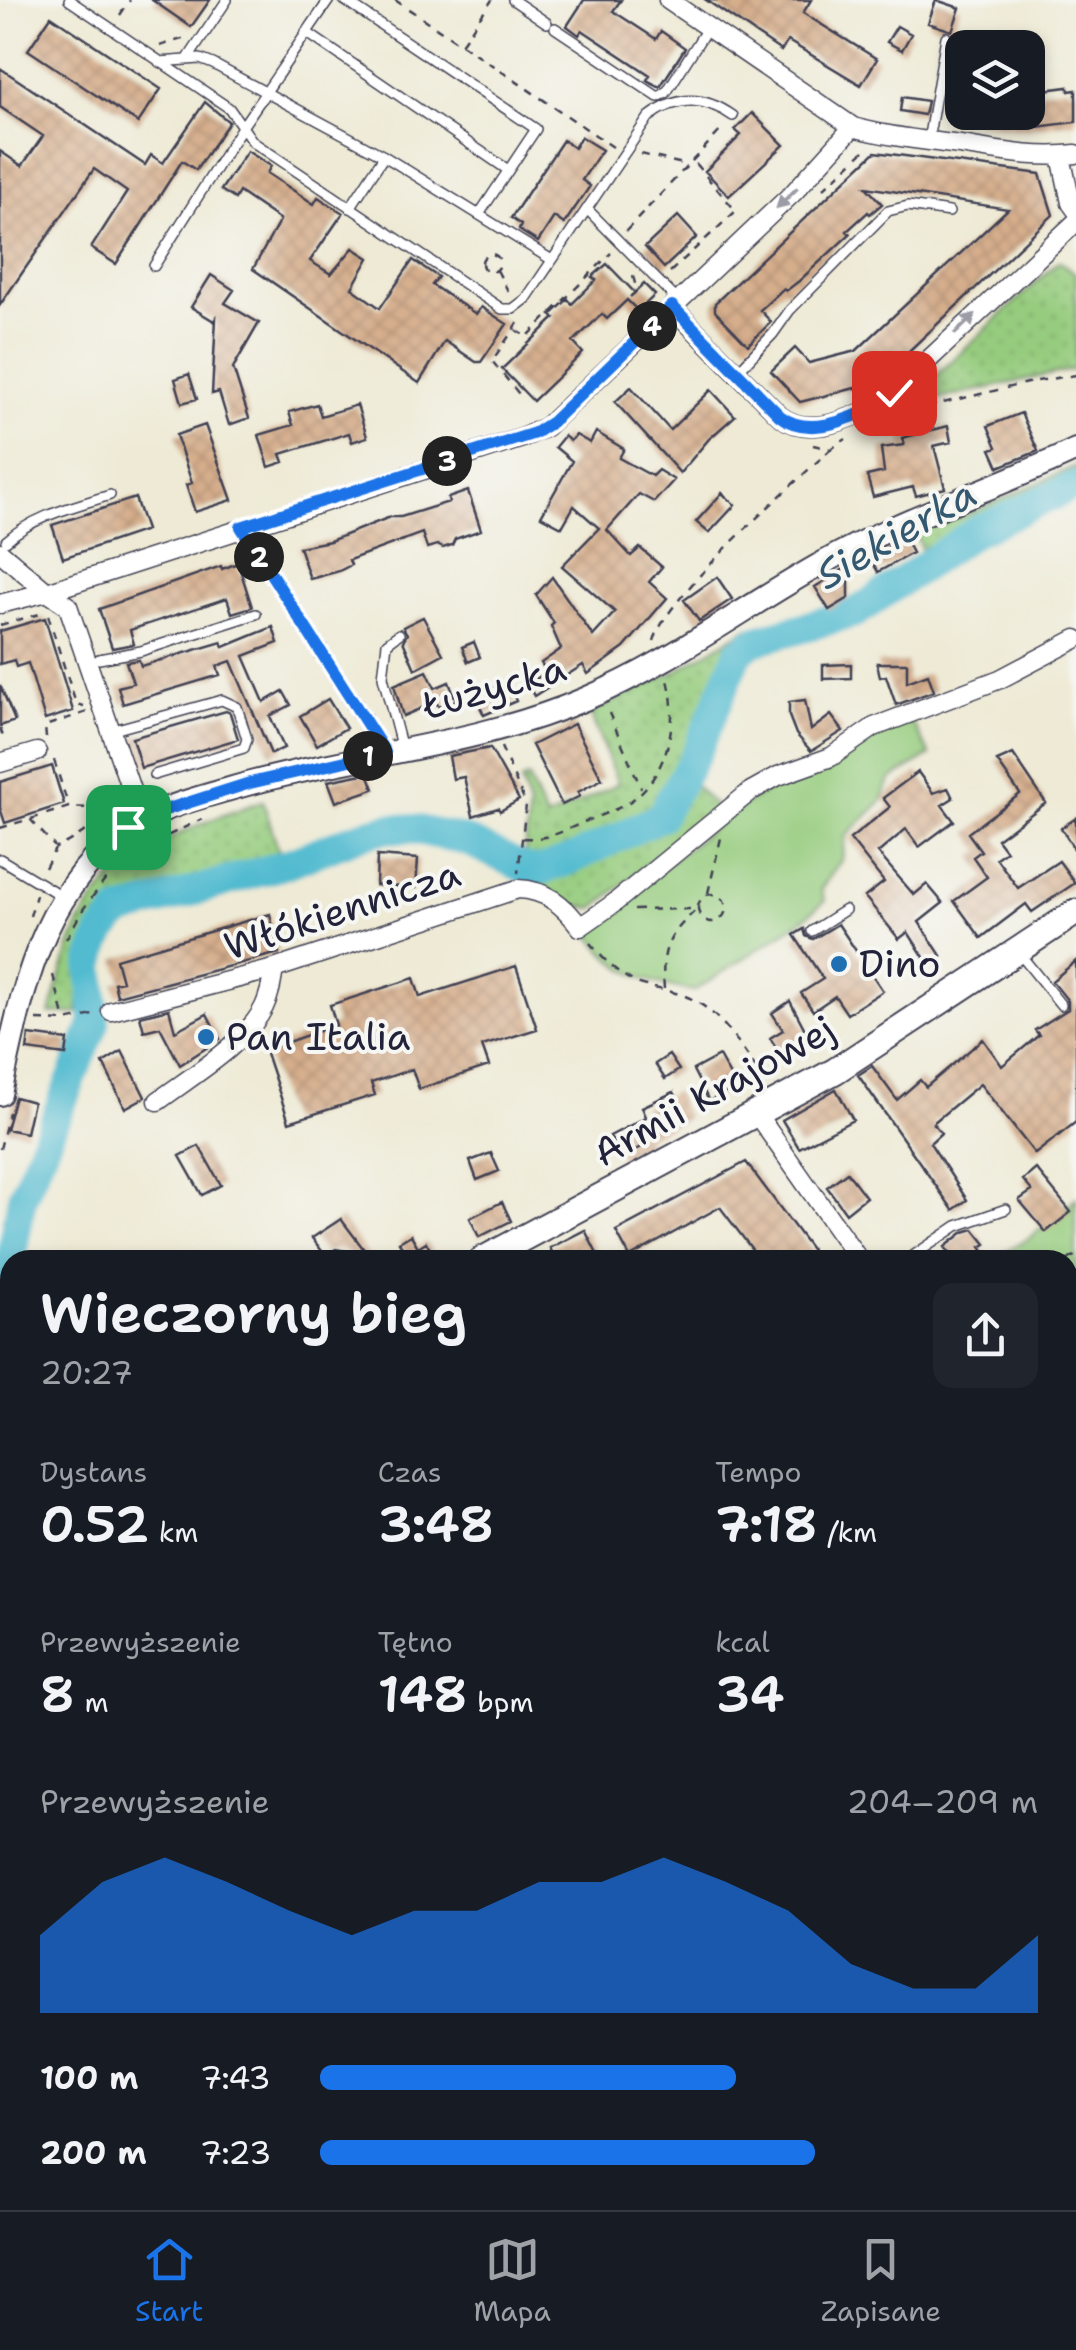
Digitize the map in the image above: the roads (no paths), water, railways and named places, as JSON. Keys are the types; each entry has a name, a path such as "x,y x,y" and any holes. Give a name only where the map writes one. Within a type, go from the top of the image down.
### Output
{"main road":[{"name":"Armii Krajowej","path":"500,1250 763,1103 834,1071 1076,912"}],"street":[{"path":"668,0 854,127 882,135 1018,154 1068,155 1071,203 1076,210"},
{"path":"0,604 535,433 552,422 814,172 854,127"},
{"path":"675,304 780,416 799,426 813,426 865,411 894,393 1076,222"},
{"name":"Łużycka","path":"0,1094 32,965 62,897 97,854 142,818 250,783 509,725 583,700 660,664 868,539 1076,450"},
{"path":"241,527 394,751"},
{"path":"3,546 47,592 68,606 102,728 142,818"},
{"name":"Włókiennicza","path":"111,1011 274,969 518,889 536,890 550,897 580,927 765,782 830,756 874,727 901,715 1000,679 1076,639"},
{"path":"0,762 44,753"},
{"path":"158,1101 254,1023 267,1001 274,969"},
{"path":"763,1103 853,1250"}],"lane":[{"path":"68,0 228,108 253,142 496,307 514,309 526,299 629,153 649,117 672,104 699,100 733,116"},
{"path":"187,60 227,0"},
{"path":"154,266 329,0"},
{"path":"344,0 536,129 480,213"},
{"path":"513,0 658,97 666,93 708,27"},
{"path":"306,32 508,170"},
{"path":"928,141 945,43"},
{"path":"159,62 200,59 213,64 384,156 552,260"},
{"path":"350,208 384,156"},
{"path":"737,372 796,304 888,211 908,206 949,212"},
{"path":"587,208 648,270 675,304"},
{"path":"3,546 23,526 110,495"},
{"path":"99,659 141,651 256,614"},
{"path":"394,751 383,677 387,643 400,634"},
{"path":"102,728 222,700 237,708 247,739 244,748 154,775"},
{"path":"0,860 62,897"},
{"path":"812,931 845,910"},
{"path":"1017,951 1061,1006"},
{"path":"922,1250 957,1226 1006,1209"}],"waterway":[{"name":"Siekierka","path":"13,1250 22,1198 95,1023 91,966 96,947 119,913 286,864 388,828 414,829 467,841 526,869 542,870 571,860 660,817 696,754 739,652 754,641 855,613 974,532 1076,485"}],"place":[{"name":"Dino","path":"839,964"},
{"name":"Pan Italia","path":"206,1037"}]}
